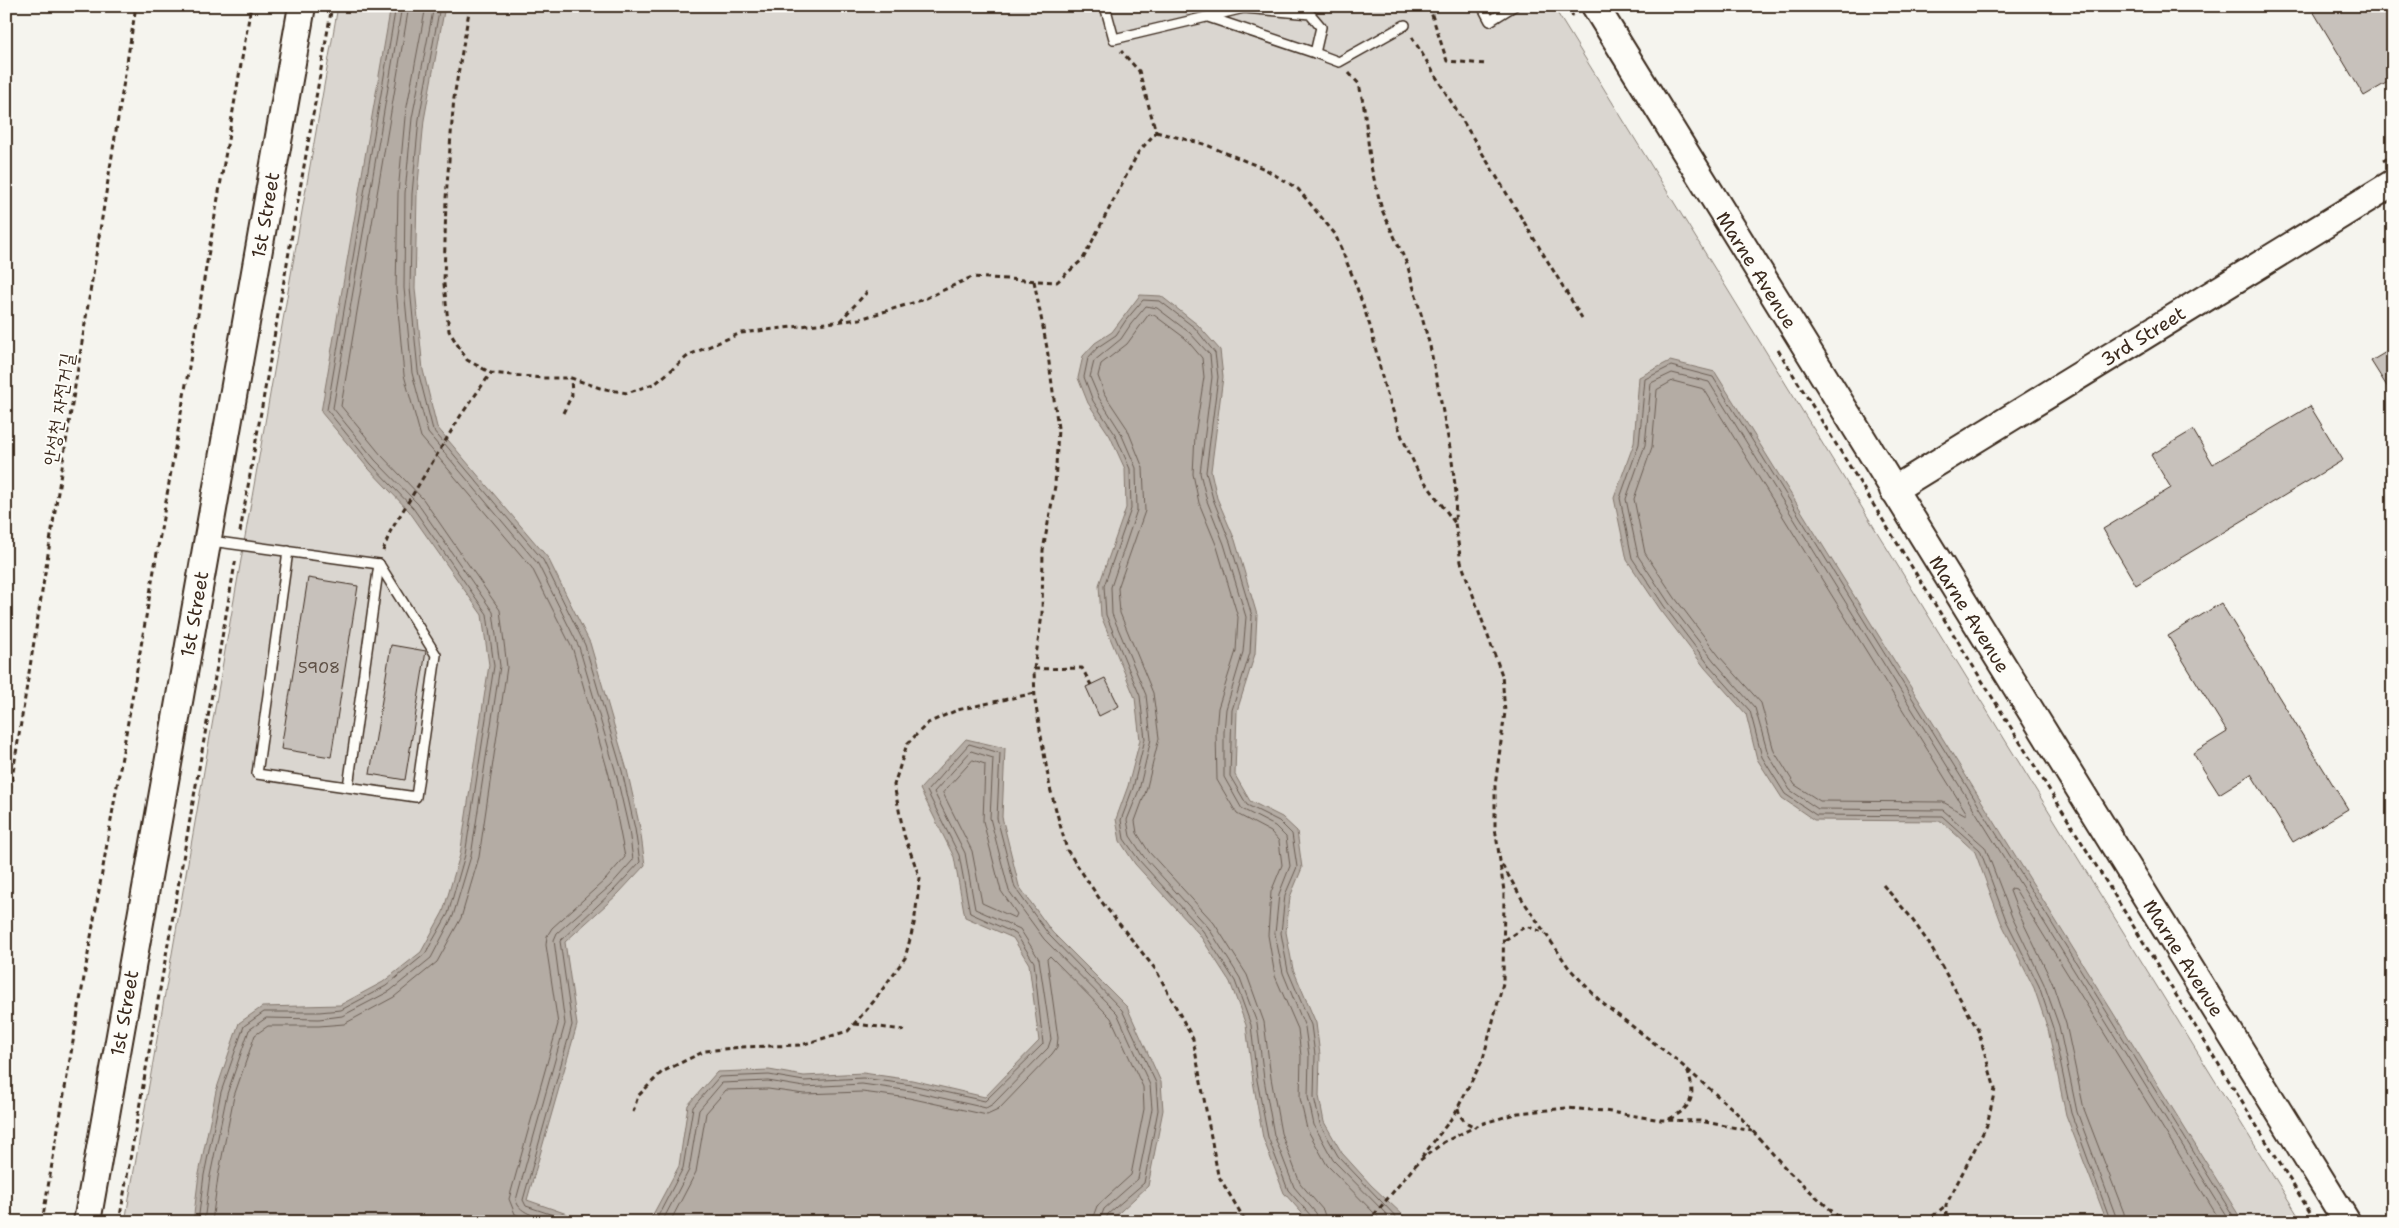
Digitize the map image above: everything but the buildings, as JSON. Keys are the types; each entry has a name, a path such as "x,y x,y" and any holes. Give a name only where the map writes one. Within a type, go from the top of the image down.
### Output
{"street":[{"name":"1st Street","path":"87,1222 302,6"},
{"name":"Marne Avenue","path":"1586,15 1893,490 2347,1222"},
{"name":"3rd Street","path":"1893,490 2393,183"}],"lane":[{"path":"1104,6 1114,39 1244,8 1310,14 1321,27 1315,53"},
{"path":"1482,6 1490,20 1514,6"},
{"path":"1208,17 1339,62 1404,25"},
{"path":"207,540 238,544 288,551 379,564 436,654 416,797 257,774 288,551"},
{"path":"348,787 379,564"}],"path":[{"name":"안성천 자전거길","path":"6,816 136,6"},
{"path":"42,1222 251,6"},
{"path":"119,1222 332,6"},
{"path":"470,6 454,97 446,198 444,284 449,331 467,360 491,373 542,378 571,378 600,388 627,393 656,383 689,355 741,333 860,319 922,300 972,277 1057,282 1084,259 1138,153 1156,132"},
{"path":"1429,6 1447,61 1486,64"},
{"path":"1567,6 1586,15"},
{"path":"1404,25 1582,318"},
{"path":"1114,39 1122,53 1139,71 1156,132"},
{"path":"1339,62 1359,84 1364,107 1370,167 1382,210 1407,264 1430,346 1451,452 1456,493 1455,523 1461,562 1502,675 1506,712 1495,786 1495,828 1504,891 1503,983 1483,1059 1458,1107 1419,1161 1391,1192 1368,1222"},
{"path":"1156,132 1204,144 1265,169 1298,189 1335,234 1355,282 1371,329 1384,385 1402,437 1419,474 1455,523"},
{"path":"1034,281 1047,348 1058,428 1055,486 1043,550 1042,615 1034,669 1035,693 1050,788 1067,850 1102,901 1156,970 1193,1039 1218,1175 1246,1222"},
{"path":"839,321 867,292"},
{"path":"1776,347 2316,1222"},
{"path":"379,564 390,532 461,415 491,373"},
{"path":"563,414 572,395 571,378"},
{"path":"1034,669 1082,668 1091,685"},
{"path":"633,1112 638,1096 662,1072 705,1051 742,1047 801,1045 848,1031 855,1024 905,958 914,924 920,878 904,835 894,785 907,744 928,723 956,710 1035,693"},
{"path":"1500,861 1522,899 1569,968 1602,1002 1687,1069 1734,1110 1788,1171 1844,1222"},
{"path":"1883,885 1909,915 1928,942 1978,1030 1995,1089 1987,1125 1946,1205 1926,1222"},
{"path":"1504,940 1526,926 1547,934"},
{"path":"855,1024 904,1030"},
{"path":"1668,1120 1681,1114 1690,1102 1693,1087 1687,1069"},
{"path":"1458,1107 1459,1116 1476,1127"},
{"path":"1419,1161 1444,1142 1476,1127 1518,1113 1567,1108 1668,1120 1700,1121 1753,1131"},
{"path":"1946,1205 1946,1222"}],"shaded area":[{"path":"338,6 1553,6 2302,1222 125,1222"}],"water":[{"path":"391,6 445,6 424,120 417,194 415,288 423,370 437,427 548,558 590,643 627,770 640,828 645,865 618,894 565,942 577,1025 527,1200 590,1222 193,1222 199,1174 216,1091 239,1023 262,1007 340,1005 383,982 421,952 443,912 460,855 489,665 482,615 409,511 367,467 321,412"},
{"path":"1140,295 1161,296 1198,325 1220,350 1223,377 1211,471 1217,498 1235,540 1257,615 1255,654 1237,711 1235,775 1250,801 1282,817 1297,831 1302,868 1290,897 1286,932 1293,969 1316,1023 1320,1055 1319,1096 1324,1122 1342,1153 1371,1185 1404,1216 1407,1222 1310,1222 1284,1193 1263,1138 1246,1025 1230,982 1199,934 1135,864 1120,841 1116,819 1128,786 1140,740 1135,698 1101,616 1099,585 1126,508 1125,469 1110,436 1088,403 1078,378 1083,356 1095,343 1112,332"},
{"path":"1670,361 1715,372 2243,1222 2108,1222 2066,1115 2048,1029 2034,988 2001,922 1975,852 1941,821 1814,820 1782,798 1757,759 1746,714 1705,668 1660,609 1627,560 1614,498 1634,443 1639,377"},
{"path":"966,739 1005,748 1002,817 1019,886 1052,932 1127,1007 1161,1082 1163,1110 1148,1186 1109,1222 649,1222 679,1166 688,1105 717,1072 769,1070 804,1076 863,1073 912,1080 985,1097 1039,1041 1029,964 1013,938 965,917 954,857 920,789"}]}
